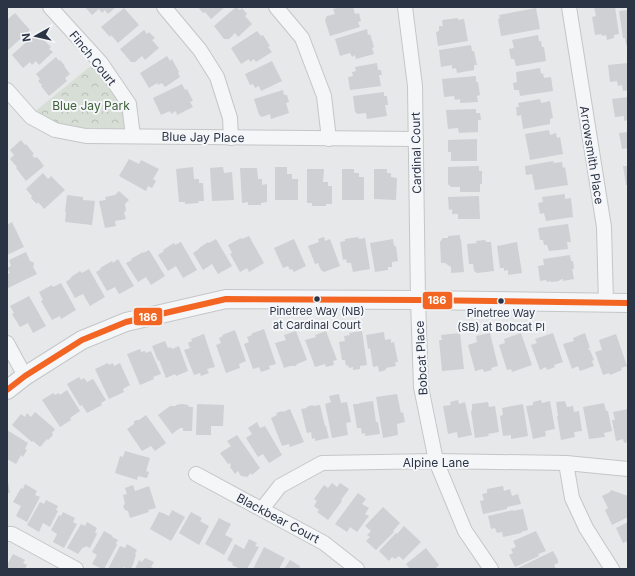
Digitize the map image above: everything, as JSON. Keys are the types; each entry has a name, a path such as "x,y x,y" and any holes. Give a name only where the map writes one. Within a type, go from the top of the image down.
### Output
{"street":[{"name":"Finch Court","path":"50,7 101,63 129,104 133,136"},
{"path":"164,7 200,50 217,77 230,118 231,138"},
{"path":"276,7 302,38 324,96 328,139"},
{"name":"Cardinal Court","path":"405,7 415,86 418,300"},
{"name":"Arrowsmith Place","path":"569,7 604,227 606,303"},
{"name":"Blue Jay Place","path":"7,90 31,117 55,130 86,136 416,139"},
{"path":"7,390 25,376 82,340 126,322 226,299 628,303"},
{"name":"Bobcat Place","path":"418,300 421,386 436,461 465,531 491,569"},
{"path":"7,343 25,376"},
{"name":"Alpine Lane","path":"262,509 280,486 322,463 436,461 566,463 628,469"},
{"path":"566,463 572,498 586,528 612,569"},
{"name":"Blackbear Court","path":"196,474 324,543 357,569"},
{"path":"7,534 12,534 76,569"}],"green space":[{"name":"Blue Jay Park","path":"98,60 129,104 133,136 86,136 31,117 38,109"}],"building":[{"path":"85,7 116,7 108,14 105,10 102,13 99,9 92,15"},
{"path":"198,7 225,7 211,19"},
{"path":"236,7 240,10 242,8 247,14 245,16 252,24 238,37 235,33 229,39 224,39 214,26"},
{"path":"353,7 355,14 359,13 361,21 358,22 360,27 330,36 325,20 327,16 335,14 333,9"},
{"path":"594,7 615,7 619,34 614,35 614,38 607,40 606,35 595,35 592,17 596,16"},
{"path":"124,8 139,25 118,43 101,27"},
{"path":"536,8 540,29 501,36 498,19 500,18 499,15"},
{"path":"628,10 628,44 626,45 625,38 623,38 619,11"},
{"path":"15,13 30,30 7,51 7,20"},
{"path":"458,18 458,20 464,19 468,41 438,46 436,32 439,31 439,26 443,26 442,20"},
{"path":"367,29 368,35 370,34 374,47 372,48 374,54 356,59 355,55 352,57 350,53 340,56 335,39"},
{"path":"144,30 147,34 149,32 155,38 152,40 159,48 145,60 142,56 135,62 131,62 120,49"},
{"path":"257,31 261,36 263,35 272,52 256,62 254,59 250,62 249,59 241,64 231,48"},
{"path":"35,34 39,39 41,37 51,47 49,49 53,52 39,65 36,61 32,65 30,62 23,68 12,55"},
{"path":"538,35 542,47 544,47 546,61 516,66 514,59 511,59 509,49 514,48 512,40"},
{"path":"471,45 477,65 474,65 474,70 457,73 456,68 452,69 452,65 441,67 439,50"},
{"path":"167,56 170,61 172,59 180,77 165,87 162,83 158,85 157,83 149,88 140,73"},
{"path":"56,57 65,66 70,74 65,78 67,81 49,96 38,81 40,79 36,74"},
{"path":"272,61 282,81 261,91 259,86 255,88 253,84 250,85 245,74"},
{"path":"377,63 378,70 381,70 382,75 379,75 381,86 350,90 348,77 353,76 352,72 356,71 355,67"},
{"path":"628,63 628,90 623,91 622,85 618,86 617,81 610,82 608,65"},
{"path":"540,68 541,74 543,73 544,78 551,77 553,91 520,96 519,90 514,90 513,83 517,82 516,72"},
{"path":"476,76 476,82 478,82 480,95 477,96 478,102 460,103 460,99 455,100 454,96 444,97 442,79"},
{"path":"182,84 185,90 187,89 193,101 190,102 193,107 177,115 176,111 171,114 170,111 161,115 153,98"},
{"path":"283,90 284,95 287,95 289,102 286,103 289,113 271,119 270,114 262,117 259,115 254,99"},
{"path":"384,92 384,96 387,96 388,105 385,105 387,116 367,119 366,113 358,114 355,112 353,96"},
{"path":"628,97 628,120 624,121 624,116 615,117 612,99"},
{"path":"540,99 541,103 550,101 553,118 550,119 550,124 523,129 521,115 517,116 516,107 519,107 518,103"},
{"path":"476,109 476,113 480,113 481,120 478,120 478,132 459,133 458,128 448,129 446,110"},
{"path":"549,130 550,135 556,133 557,138 560,137 563,154 530,160 525,134"},
{"path":"628,132 628,148 622,149 619,133"},
{"path":"477,139 477,161 451,161 451,152 448,152 448,140"},
{"path":"21,140 34,154 32,155 35,158 37,157 44,166 26,181 10,159 14,155 10,150"},
{"path":"129,159 139,164 141,160 159,169 153,179 156,181 152,188 148,186 146,191 119,176"},
{"path":"553,161 554,163 562,162 563,168 565,167 568,185 535,190 532,174 526,175 525,166"},
{"path":"479,166 479,171 482,171 482,184 480,184 480,192 460,192 460,187 451,187 448,184 448,167"},
{"path":"623,166 628,166 628,185 626,185"},
{"path":"193,167 194,179 199,179 199,183 203,183 204,201 185,204 185,202 179,202 176,169"},
{"path":"223,167 224,173 232,172 234,200 212,201 210,168"},
{"path":"275,167 287,167 287,174 292,174 292,179 298,179 298,200 275,200"},
{"path":"240,168 257,168 258,179 262,179 262,185 267,184 267,202 261,203 261,205 248,205 248,202 242,203"},
{"path":"307,169 324,169 323,182 328,182 328,186 332,186 332,204 326,204 326,206 312,206 312,203 307,203"},
{"path":"342,169 354,169 354,173 359,173 359,177 364,177 364,200 342,200"},
{"path":"374,169 387,169 387,173 391,173 391,177 397,178 396,200 374,199"},
{"path":"43,173 48,179 51,176 65,190 44,209 38,202 37,204 31,198 32,196 26,189"},
{"path":"119,191 129,200 125,204 126,211 124,212 126,219 115,221 116,226 105,228 99,201 106,200 105,197 115,195"},
{"path":"565,194 565,199 571,198 573,217 546,221 544,213 540,214 538,203 543,202 542,197"},
{"path":"67,195 83,197 83,200 95,201 92,225 65,222"},
{"path":"479,196 480,219 458,219 458,214 452,214 452,209 449,210 448,197"},
{"path":"12,222 24,247 7,255 7,225"},
{"path":"568,224 571,242 567,242 568,249 549,251 547,245 544,245 543,240 540,240 538,228"},
{"path":"460,235 464,272 451,273 451,267 445,263 441,263 440,242 443,238 448,238 448,236"},
{"path":"249,236 264,263 249,272 247,268 240,272 230,254 232,253 228,245 241,238 242,239"},
{"path":"324,237 325,241 330,239 340,266 324,272 321,270 318,263 315,264 308,246 319,242 318,239"},
{"path":"358,237 359,239 365,238 370,269 353,272 351,263 347,263 346,259 343,260 340,242 345,241 345,239"},
{"path":"216,239 232,266 218,274 212,264 203,270 193,253 208,242 209,243"},
{"path":"294,239 306,266 294,272 292,269 290,270 288,266 283,268 274,248"},
{"path":"393,239 394,246 396,246 398,261 392,262 392,267 388,267 388,270 375,272 370,243"},
{"path":"485,240 486,242 491,242 494,271 477,273 474,271 473,264 469,264 467,244"},
{"path":"181,242 197,270 183,278 176,266 168,271 158,255 174,243 175,245"},
{"path":"517,242 522,273 508,275 508,270 504,271 504,268 500,268 497,246"},
{"path":"149,250 165,276 151,285 146,277 138,282 126,263 143,252"},
{"path":"26,252 30,261 34,264 33,267 37,274 8,288 7,274 10,273 7,268 11,266 9,260"},
{"path":"570,255 571,261 573,261 574,269 572,269 574,279 563,281 563,279 559,280 560,281 551,282 547,282 546,280 540,281 538,266 544,265 543,259"},
{"path":"118,259 134,286 119,294 115,287 107,291 96,272 101,269 100,268 112,261 113,263"},
{"path":"89,269 105,297 90,306 83,294 75,298 66,282 80,271 82,273"},
{"path":"61,283 76,310 61,319 60,316 52,320 41,301 43,300 39,292 52,285 53,287"},
{"path":"29,296 46,326 33,333 28,323 20,327 12,314 14,313 10,306"},
{"path":"264,329 276,364 269,366 270,369 261,372 259,367 253,369 244,344 249,342 247,337 252,335 251,334"},
{"path":"235,330 246,361 239,364 240,368 226,373 216,345 221,343 219,338 223,336 222,335"},
{"path":"296,331 307,360 297,364 296,366 284,368 275,343 286,340 284,335"},
{"path":"326,331 337,360 333,361 334,365 326,367 325,364 315,367 305,340 316,337 315,335"},
{"path":"362,331 367,365 360,366 360,369 353,370 353,367 349,368 348,365 346,366 345,360 342,360 339,342 345,341 344,336 350,335 349,333"},
{"path":"384,332 385,340 391,339 391,343 394,342 398,362 395,362 396,366 386,368 386,370 379,372 378,366 373,367 366,335"},
{"path":"460,333 464,369 442,371 439,340 442,340 441,335"},
{"path":"490,333 498,366 491,368 492,370 484,372 483,369 475,371 468,345 477,342 476,336"},
{"path":"521,333 532,365 512,372 511,369 507,370 499,345 505,343 504,339"},
{"path":"553,333 563,362 554,365 555,367 547,370 546,367 540,370 531,345 537,343 535,339"},
{"path":"585,333 590,348 588,348 594,360 592,361 594,366 580,371 578,366 572,369 563,344 574,341 573,338"},
{"path":"204,334 215,367 207,369 209,373 201,376 200,373 194,375 184,350 190,348 188,343 192,341 191,339"},
{"path":"616,334 627,366 610,375 609,373 603,375 595,352 602,350 599,340"},
{"path":"165,341 168,348 171,347 172,349 179,346 188,371 166,378 152,346"},
{"path":"140,349 141,352 145,351 146,353 151,351 161,374 140,385 127,354"},
{"path":"108,363 109,365 113,363 114,366 120,363 130,385 123,389 124,392 109,399 95,369"},
{"path":"79,377 81,380 84,378 87,382 93,379 106,400 101,403 102,405 87,413 82,405 80,406 67,384"},
{"path":"67,390 80,411 70,418 71,420 60,427 42,400 53,393 55,395 59,393 60,395"},
{"path":"339,394 341,403 347,402 351,422 346,423 348,435 332,438 325,404 331,402 329,396"},
{"path":"397,394 401,413 403,412 405,422 397,424 398,435 383,438 376,397"},
{"path":"458,400 459,404 465,402 472,435 458,438 457,432 448,434 443,406 451,405 450,402"},
{"path":"541,400 542,403 550,401 555,429 545,431 546,436 533,439 526,406 533,405 533,402"},
{"path":"373,401 376,422 378,422 380,434 365,436 365,433 362,434 361,428 357,428 353,404"},
{"path":"565,401 567,407 573,406 574,412 579,411 582,431 574,432 575,437 561,440 556,402"},
{"path":"488,402 489,407 495,406 499,432 488,434 489,436 475,438 471,411 472,404"},
{"path":"604,403 606,411 608,411 612,431 604,433 605,437 589,439 583,407"},
{"path":"182,404 193,407 192,431 183,431 183,428 180,428 172,434 158,415 170,406"},
{"path":"197,404 224,405 223,426 211,426 211,435 196,435"},
{"path":"523,404 528,436 511,439 511,435 503,436 500,416 503,415 502,408"},
{"path":"313,405 320,405 329,438 315,441 315,438 312,439 311,432 307,433 301,409"},
{"path":"290,409 304,442 290,447 289,444 282,446 271,418 277,415 276,413"},
{"path":"628,409 628,442 624,443 623,439 616,441 612,420 615,420 613,412"},
{"path":"35,412 55,429 52,433 53,435 40,447 12,425 21,414 25,417 27,413 31,417"},
{"path":"146,415 166,443 155,451 151,446 142,451 127,429 134,424 134,421 139,420"},
{"path":"257,422 260,428 265,426 282,455 269,463 263,454 258,457 246,438 252,434 248,428"},
{"path":"7,430 28,443 25,449 27,450 23,457 21,455 16,464 7,459"},
{"path":"237,435 260,468 252,475 251,473 248,477 241,476 238,471 235,474 230,467 230,463 228,464 220,453 231,446 227,441"},
{"path":"125,451 150,458 146,471 149,472 147,478 138,476 137,480 115,473 120,456 123,457"},
{"path":"8,482 10,493 7,493"},
{"path":"332,483 337,487 340,483 349,489 328,520 317,512 319,510 314,506 317,501 314,499 324,485 328,488"},
{"path":"25,484 37,491 35,495 40,497 27,522 16,516 21,506 13,502"},
{"path":"133,485 135,491 149,486 156,508 148,510 149,512 130,518 128,511 125,510 123,506 125,504 123,495 127,494 125,488"},
{"path":"503,486 504,491 510,489 512,496 518,494 521,504 507,507 507,509 483,514 480,501 484,500 482,494 487,493 487,489"},
{"path":"611,490 628,496 628,517 612,525 605,510 608,508 602,496"},
{"path":"358,493 366,499 362,504 369,508 365,514 369,516 357,532 350,527 347,532 335,524"},
{"path":"46,500 58,506 56,510 58,511 50,527 43,523 39,532 27,525 40,502 44,504"},
{"path":"383,507 400,523 393,531 394,532 376,550 366,541 370,537 367,535 371,531 365,526"},
{"path":"523,509 528,530 503,537 502,532 497,533 495,528 491,529 488,516"},
{"path":"172,510 185,517 171,541 150,529 159,512 169,516"},
{"path":"63,512 75,518 73,522 77,524 64,548 53,542 57,534 51,530 59,515 61,516"},
{"path":"191,512 202,518 200,521 209,526 199,545 179,533"},
{"path":"219,518 231,524 225,535 233,539 224,555 205,544"},
{"path":"87,522 97,528 95,532 97,534 90,548 86,546 84,548 83,547 78,554 67,548 81,524 85,526"},
{"path":"628,522 628,541 623,543 616,528"},
{"path":"404,526 421,542 403,560 399,556 395,559 392,557 389,561 379,551"},
{"path":"104,531 118,540 116,543 117,545 104,569 102,569 92,564 97,555 92,552"},
{"path":"536,531 546,551 538,554 539,556 515,567 509,555 513,553 511,549 516,547 513,541"},
{"path":"249,539 257,543 255,546 259,547 247,569 240,569 232,565 233,563 227,560 235,544 244,549"},
{"path":"127,544 137,550 131,569 124,567 122,569 108,569 120,546 125,548"},
{"path":"264,547 285,558 279,569 253,569"},
{"path":"426,548 439,565 435,569 410,569 406,564"},
{"path":"553,551 558,560 558,563 554,565 556,569 518,568"},
{"path":"13,554 25,560 23,563 27,565 25,569 7,569 7,565"},
{"path":"145,558 154,562 151,567 156,569 135,569 139,560 142,562"},
{"path":"290,560 300,566 299,569 284,569"}],"transit line":[{"name":"186","path":"7,390 25,376 82,340 126,322 226,299 628,303"}],"place":[{"name":"Pinetree Way (NB) at Cardinal Court","path":"317,299"},
{"name":"Pinetree Way (SB) at Bobcat Pl","path":"501,301"}]}
